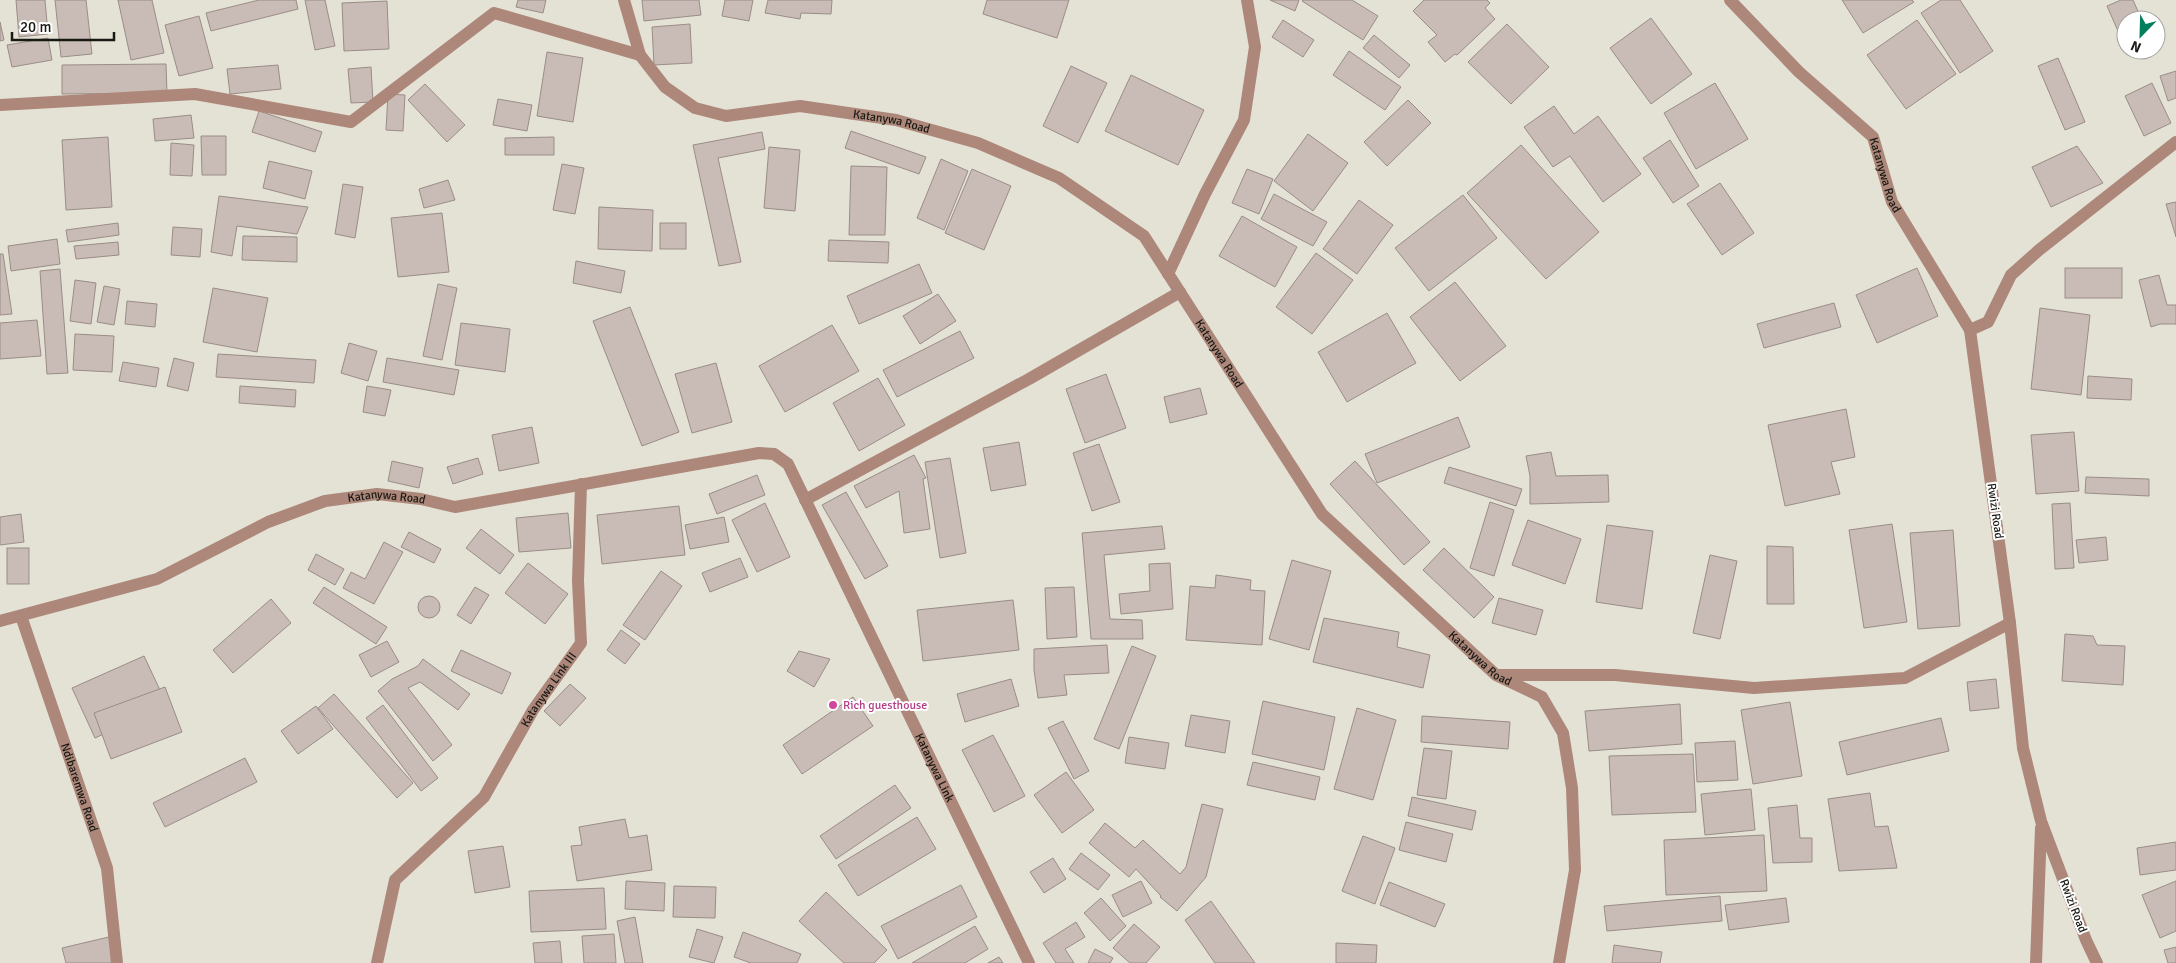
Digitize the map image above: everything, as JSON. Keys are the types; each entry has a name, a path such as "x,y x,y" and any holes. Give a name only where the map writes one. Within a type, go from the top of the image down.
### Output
{"street":[{"name":"Katanywa Road","path":"624,0 640,55 665,87 695,108 726,116 800,106 896,120 978,143 1059,178 1144,236 1322,514 1496,675 1542,697 1563,733 1572,788 1576,870 1559,963"},
{"path":"1168,274 1205,194 1244,120 1255,47 1247,0"},
{"name":"Katanywa Road","path":"1730,0 1799,72 1873,137 1892,202 1970,330"},
{"path":"0,105 195,94 351,122 494,13 640,55"},
{"path":"1970,330 1988,322 2011,275 2039,250 2176,142"},
{"path":"805,500 1029,379 1180,292"},
{"name":"Rwizi Road","path":"1970,330 2010,622 2022,748 2041,821 2086,940 2097,963"},
{"name":"Katanywa Road","path":"0,621 157,579 268,522 325,501 377,494 421,499 455,508 759,453 774,454 788,464"},
{"name":"Katanywa Link","path":"788,464 1029,963"},
{"name":"Katanywa Link III","path":"377,963 394,880 484,796 533,710 581,643 578,581 581,484"},
{"name":"Ndibaremwa Road","path":"20,616 106,868 116,963"},
{"path":"1496,675 1615,675 1754,688 1905,678 2010,622"},
{"path":"2036,963 2041,821"}],"building":[{"path":"16,0 45,0 48,34 19,37"},
{"path":"55,0 86,0 92,54 61,57"},
{"path":"118,0 152,0 164,53 131,60"},
{"path":"259,0 296,0 298,9 211,31 206,13"},
{"path":"305,0 325,0 335,46 315,50"},
{"path":"518,0 546,0 543,13 516,7"},
{"path":"642,0 699,0 701,15 644,21"},
{"path":"725,0 753,0 749,21 722,16"},
{"path":"768,0 832,0 831,14 801,13 800,19 765,13"},
{"path":"987,0 1069,0 1057,38 983,14"},
{"path":"1270,0 1299,0 1295,11"},
{"path":"1303,0 1352,0 1378,16 1363,40"},
{"path":"1424,0 1487,0 1490,3 1485,8 1495,19 1457,55 1455,54 1445,62 1428,42 1437,35 1413,11"},
{"path":"1842,0 1912,0 1914,2 1863,33"},
{"path":"1941,0 1960,0 1993,51 1960,73 1921,13"},
{"path":"2121,0 2133,0 2138,10 2116,10 2116,27 2107,6"},
{"path":"387,1 389,49 344,51 342,3"},
{"path":"199,16 213,68 179,76 165,25"},
{"path":"1651,18 1692,74 1651,104 1610,48"},
{"path":"1283,20 1314,40 1303,57 1272,37"},
{"path":"1917,20 1956,74 1906,109 1867,55"},
{"path":"0,22 4,40 0,41"},
{"path":"690,24 692,63 654,65 652,27"},
{"path":"1507,24 1549,67 1511,104 1468,62"},
{"path":"1374,35 1410,65 1399,78 1363,48"},
{"path":"48,38 52,60 12,67 7,45"},
{"path":"1349,51 1401,87 1385,110 1333,75"},
{"path":"547,52 583,58 573,122 537,116"},
{"path":"2058,58 2085,122 2065,130 2038,66"},
{"path":"166,64 167,93 62,94 62,65"},
{"path":"278,65 281,89 230,94 227,69"},
{"path":"1071,66 1107,83 1078,143 1043,126"},
{"path":"371,67 373,102 351,103 348,69"},
{"path":"2176,71 2176,98 2168,101 2160,76"},
{"path":"1131,75 1204,110 1178,165 1105,131"},
{"path":"1715,83 1748,139 1696,169 1664,113"},
{"path":"2152,83 2171,123 2144,136 2125,96"},
{"path":"425,84 465,125 447,142 408,100"},
{"path":"388,94 405,95 403,131 386,130"},
{"path":"498,99 532,105 527,131 493,125"},
{"path":"1408,100 1431,123 1387,166 1364,142"},
{"path":"1554,106 1574,134 1598,116 1641,174 1603,202 1570,156 1553,167 1524,127"},
{"path":"259,111 322,132 315,152 252,132"},
{"path":"191,115 194,138 155,141 153,119"},
{"path":"851,131 926,157 919,174 845,148"},
{"path":"762,132 765,149 718,158 741,262 719,266 693,145"},
{"path":"1308,134 1348,163 1313,211 1274,181"},
{"path":"201,136 226,136 226,175 202,175"},
{"path":"108,137 112,207 66,210 62,140"},
{"path":"554,137 554,155 505,155 505,138"},
{"path":"1670,140 1699,186 1673,203 1643,158"},
{"path":"171,143 194,145 192,176 170,175"},
{"path":"1521,145 1599,232 1546,279 1467,193"},
{"path":"2077,146 2103,183 2051,207 2032,167"},
{"path":"769,147 800,150 795,211 764,208"},
{"path":"941,159 968,171 944,230 917,218"},
{"path":"269,161 312,171 305,199 263,188"},
{"path":"562,164 584,168 575,214 553,210"},
{"path":"851,166 887,167 885,235 849,235"},
{"path":"972,169 1011,186 984,250 945,233"},
{"path":"1247,169 1273,179 1259,214 1232,203"},
{"path":"448,180 455,200 424,208 419,189"},
{"path":"1720,183 1754,233 1722,255 1687,204"},
{"path":"343,184 363,187 355,238 335,234"},
{"path":"1274,194 1327,222 1313,246 1261,219"},
{"path":"1463,195 1497,238 1429,291 1395,248"},
{"path":"219,196 308,207 297,234 237,226 232,256 211,252"},
{"path":"1359,200 1393,225 1357,274 1323,249"},
{"path":"2176,202 2176,237 2166,204"},
{"path":"599,207 653,210 652,251 598,249"},
{"path":"442,213 449,272 398,277 391,218"},
{"path":"1242,216 1297,247 1275,287 1219,256"},
{"path":"118,223 119,235 68,242 66,230"},
{"path":"660,223 686,223 686,249 660,249"},
{"path":"173,227 202,229 200,257 171,255"},
{"path":"243,236 297,237 297,262 242,260"},
{"path":"57,239 60,264 11,271 8,246"},
{"path":"829,240 889,242 888,263 828,261"},
{"path":"118,242 119,255 76,259 74,246"},
{"path":"1316,253 1353,280 1312,334 1276,307"},
{"path":"0,254 3,254 12,314 0,315"},
{"path":"576,261 625,271 621,293 573,283"},
{"path":"919,264 932,293 859,324 847,296"},
{"path":"1917,268 1938,316 1877,343 1856,295"},
{"path":"2065,268 2122,268 2122,298 2065,298"},
{"path":"60,269 68,373 47,374 40,271"},
{"path":"2159,275 2167,305 2176,305 2176,324 2160,324 2151,327 2139,280"},
{"path":"75,280 96,283 91,324 70,321"},
{"path":"1455,282 1506,346 1460,381 1410,317"},
{"path":"438,284 457,288 442,360 423,356"},
{"path":"104,286 120,289 114,325 97,322"},
{"path":"213,288 268,298 257,352 203,342"},
{"path":"938,294 956,321 920,344 903,316"},
{"path":"127,301 157,304 155,327 125,324"},
{"path":"1834,303 1841,327 1764,348 1757,324"},
{"path":"630,307 679,432 642,446 593,321"},
{"path":"2040,308 2090,315 2081,395 2031,389"},
{"path":"1387,313 1416,363 1347,402 1318,352"},
{"path":"37,320 41,356 0,359 0,323"},
{"path":"461,323 510,329 505,372 455,365"},
{"path":"832,325 859,371 785,412 759,366"},
{"path":"960,331 974,358 897,397 883,370"},
{"path":"75,334 114,336 112,372 73,370"},
{"path":"349,343 377,351 368,381 341,373"},
{"path":"218,354 316,360 314,383 216,377"},
{"path":"174,358 194,363 188,391 167,386"},
{"path":"387,358 459,370 454,395 383,382"},
{"path":"123,362 159,368 156,387 119,381"},
{"path":"716,363 732,422 692,433 675,374"},
{"path":"1106,374 1126,428 1085,443 1066,389"},
{"path":"2088,376 2132,379 2131,400 2087,398"},
{"path":"878,378 905,425 859,451 833,403"},
{"path":"240,386 296,390 295,407 239,403"},
{"path":"367,386 391,390 385,416 363,412"},
{"path":"1200,388 1207,414 1170,423 1164,397"},
{"path":"1846,409 1855,457 1831,462 1840,494 1785,506 1768,425"},
{"path":"1458,417 1470,447 1377,483 1365,454"},
{"path":"532,427 539,463 499,471 492,435"},
{"path":"2074,432 2079,491 2036,494 2031,435"},
{"path":"1019,442 1026,485 991,491 983,448"},
{"path":"1099,444 1120,502 1092,511 1073,453"},
{"path":"1551,452 1556,476 1608,475 1609,502 1530,504 1530,476 1526,456"},
{"path":"914,455 926,478 923,479 930,529 904,533 899,491 866,508 854,486"},
{"path":"478,458 483,474 453,484 447,467"},
{"path":"950,458 966,553 940,558 925,462"},
{"path":"392,461 423,468 419,488 388,481"},
{"path":"1355,461 1430,542 1404,565 1330,484"},
{"path":"1449,467 1522,489 1516,506 1444,483"},
{"path":"757,475 765,495 717,514 709,494"},
{"path":"2086,477 2149,479 2149,496 2085,493"},
{"path":"846,492 888,566 865,579 822,505"},
{"path":"1490,502 1514,510 1494,576 1470,568"},
{"path":"765,503 790,557 757,572 732,520"},
{"path":"2070,503 2074,568 2055,569 2052,504"},
{"path":"679,506 685,555 602,564 597,515"},
{"path":"568,513 571,548 519,552 516,518"},
{"path":"21,514 24,542 0,545 0,517"},
{"path":"724,517 729,542 690,549 685,525"},
{"path":"1528,520 1581,539 1565,584 1512,565"},
{"path":"1892,524 1907,622 1864,628 1849,530"},
{"path":"1607,525 1653,531 1642,609 1596,602"},
{"path":"1162,526 1165,549 1104,555 1110,619 1142,620 1143,639 1091,639 1082,533"},
{"path":"481,529 514,555 500,574 466,548"},
{"path":"1953,530 1960,626 1918,629 1910,533"},
{"path":"409,532 441,549 434,563 401,547"},
{"path":"2106,537 2108,560 2079,563 2076,540"},
{"path":"384,542 403,552 374,604 343,588 351,572 365,579"},
{"path":"1767,546 1793,547 1794,604 1767,604"},
{"path":"7,548 29,548 29,584 7,584"},
{"path":"1444,548 1494,597 1474,618 1423,570"},
{"path":"316,554 344,569 335,585 308,570"},
{"path":"1710,555 1737,561 1720,639 1693,633"},
{"path":"740,558 748,577 710,592 702,573"},
{"path":"1292,560 1331,571 1309,650 1269,639"},
{"path":"528,563 568,594 545,624 505,593"},
{"path":"1170,563 1173,609 1121,614 1119,594 1150,591 1149,564"},
{"path":"661,571 682,586 645,640 623,625"},
{"path":"1216,575 1251,580 1250,590 1265,591 1262,645 1186,640 1190,586 1215,588"},
{"path":"324,587 387,627 376,644 313,603"},
{"path":"475,587 489,595 471,624 457,615"},
{"path":"1074,587 1077,637 1047,639 1045,588"},
{"path":"429,596 437,599 440,607 437,615 429,618 421,615 418,607 421,599"},
{"path":"1499,598 1543,610 1536,635 1492,623"},
{"path":"271,599 291,623 233,673 213,650"},
{"path":"1013,600 1019,650 923,661 917,610"},
{"path":"1324,618 1399,632 1397,647 1430,655 1423,688 1313,662"},
{"path":"621,630 640,644 625,664 607,650"},
{"path":"2065,634 2093,636 2097,645 2125,646 2123,685 2062,681"},
{"path":"387,641 399,662 371,677 359,655"},
{"path":"1107,645 1109,673 1064,675 1067,695 1038,698 1034,670 1034,649"},
{"path":"1132,646 1156,656 1119,749 1094,739"},
{"path":"461,650 511,673 502,694 451,671"},
{"path":"799,651 830,659 814,687 787,671"},
{"path":"144,656 167,705 95,738 72,688"},
{"path":"423,659 470,694 458,710 420,682 408,688 452,745 433,761 378,691 392,679 418,666"},
{"path":"1011,679 1019,706 965,722 957,694"},
{"path":"1996,679 1999,708 1970,711 1967,682"},
{"path":"570,684 586,698 560,726 544,711"},
{"path":"165,687 182,732 111,759 94,713"},
{"path":"334,694 413,783 397,798 318,708"},
{"path":"853,697 873,726 802,774 783,745"},
{"path":"1263,701 1335,717 1324,770 1252,754"},
{"path":"1790,702 1802,776 1753,784 1741,710"},
{"path":"1680,704 1682,744 1589,751 1585,711"},
{"path":"383,705 438,778 421,791 366,718"},
{"path":"316,706 333,729 298,754 281,731"},
{"path":"1357,708 1396,720 1373,800 1334,789"},
{"path":"1191,715 1230,721 1225,753 1185,746"},
{"path":"1422,716 1510,722 1508,749 1421,742"},
{"path":"1941,718 1949,751 1847,775 1839,742"},
{"path":"1063,721 1089,771 1074,779 1048,728"},
{"path":"993,735 1025,796 994,812 962,750"},
{"path":"1129,737 1169,743 1165,769 1125,763"},
{"path":"1735,741 1738,780 1697,782 1695,743"},
{"path":"1424,748 1452,751 1446,799 1417,795"},
{"path":"1693,754 1696,812 1612,815 1609,756"},
{"path":"245,758 257,782 165,827 153,803"},
{"path":"1253,762 1320,777 1315,800 1247,785"},
{"path":"1066,772 1094,810 1062,833 1034,795"},
{"path":"895,785 911,808 836,859 820,836"},
{"path":"1751,789 1755,830 1705,835 1701,794"},
{"path":"1870,793 1875,827 1888,826 1897,868 1839,871 1828,799"},
{"path":"1412,797 1476,811 1472,830 1408,816"},
{"path":"1202,804 1223,809 1206,877 1177,911 1160,897 1136,869 1129,877 1089,843 1105,823 1135,848 1143,840 1180,874 1186,867"},
{"path":"1797,805 1800,838 1812,838 1812,862 1773,863 1768,808"},
{"path":"917,817 936,849 858,896 838,865"},
{"path":"625,819 629,838 647,835 652,870 577,881 571,846 582,845 579,827"},
{"path":"1406,822 1453,834 1446,862 1399,850"},
{"path":"1764,835 1767,891 1666,895 1664,840"},
{"path":"1363,836 1395,848 1375,904 1342,891"},
{"path":"2176,842 2176,870 2140,875 2137,848"},
{"path":"503,846 510,887 475,893 468,851"},
{"path":"1081,853 1110,875 1098,890 1069,869"},
{"path":"1053,858 1066,879 1044,893 1030,872"},
{"path":"626,881 665,883 664,911 625,909"},
{"path":"1141,881 1152,903 1123,917 1112,895"},
{"path":"2176,881 2176,931 2160,938 2142,895"},
{"path":"1389,882 1445,904 1435,927 1380,905"},
{"path":"961,885 977,917 898,959 881,926"},
{"path":"674,886 716,887 715,918 673,917"},
{"path":"604,888 606,929 531,932 529,891"},
{"path":"826,892 887,950 874,963 844,963 799,921"},
{"path":"1720,896 1722,921 1607,931 1604,906"},
{"path":"1101,898 1126,926 1110,941 1084,913"},
{"path":"1786,898 1789,922 1729,930 1725,905"},
{"path":"1211,901 1255,963 1215,963 1185,920"},
{"path":"635,917 643,963 625,963 617,921"},
{"path":"1076,922 1085,937 1065,949 1074,963 1056,963 1043,943"},
{"path":"1134,924 1160,947 1146,963 1130,963 1113,948"},
{"path":"975,926 988,949 965,963 912,963"},
{"path":"697,929 723,937 714,963 689,957"},
{"path":"743,932 801,954 797,963 751,963 734,957"},
{"path":"614,934 616,963 584,963 582,936"},
{"path":"113,936 120,963 66,963 62,948"},
{"path":"560,941 562,963 535,963 533,943"},
{"path":"1336,943 1377,945 1376,963 1336,963"},
{"path":"1614,945 1662,952 1660,963 1612,963"},
{"path":"2176,947 2176,963 2168,963 2164,950"},
{"path":"1095,949 1113,958 1110,963 1088,963"},
{"path":"999,957 1003,963 988,963"}],"place":[{"name":"Rich guesthouse","path":"833,705"}]}
